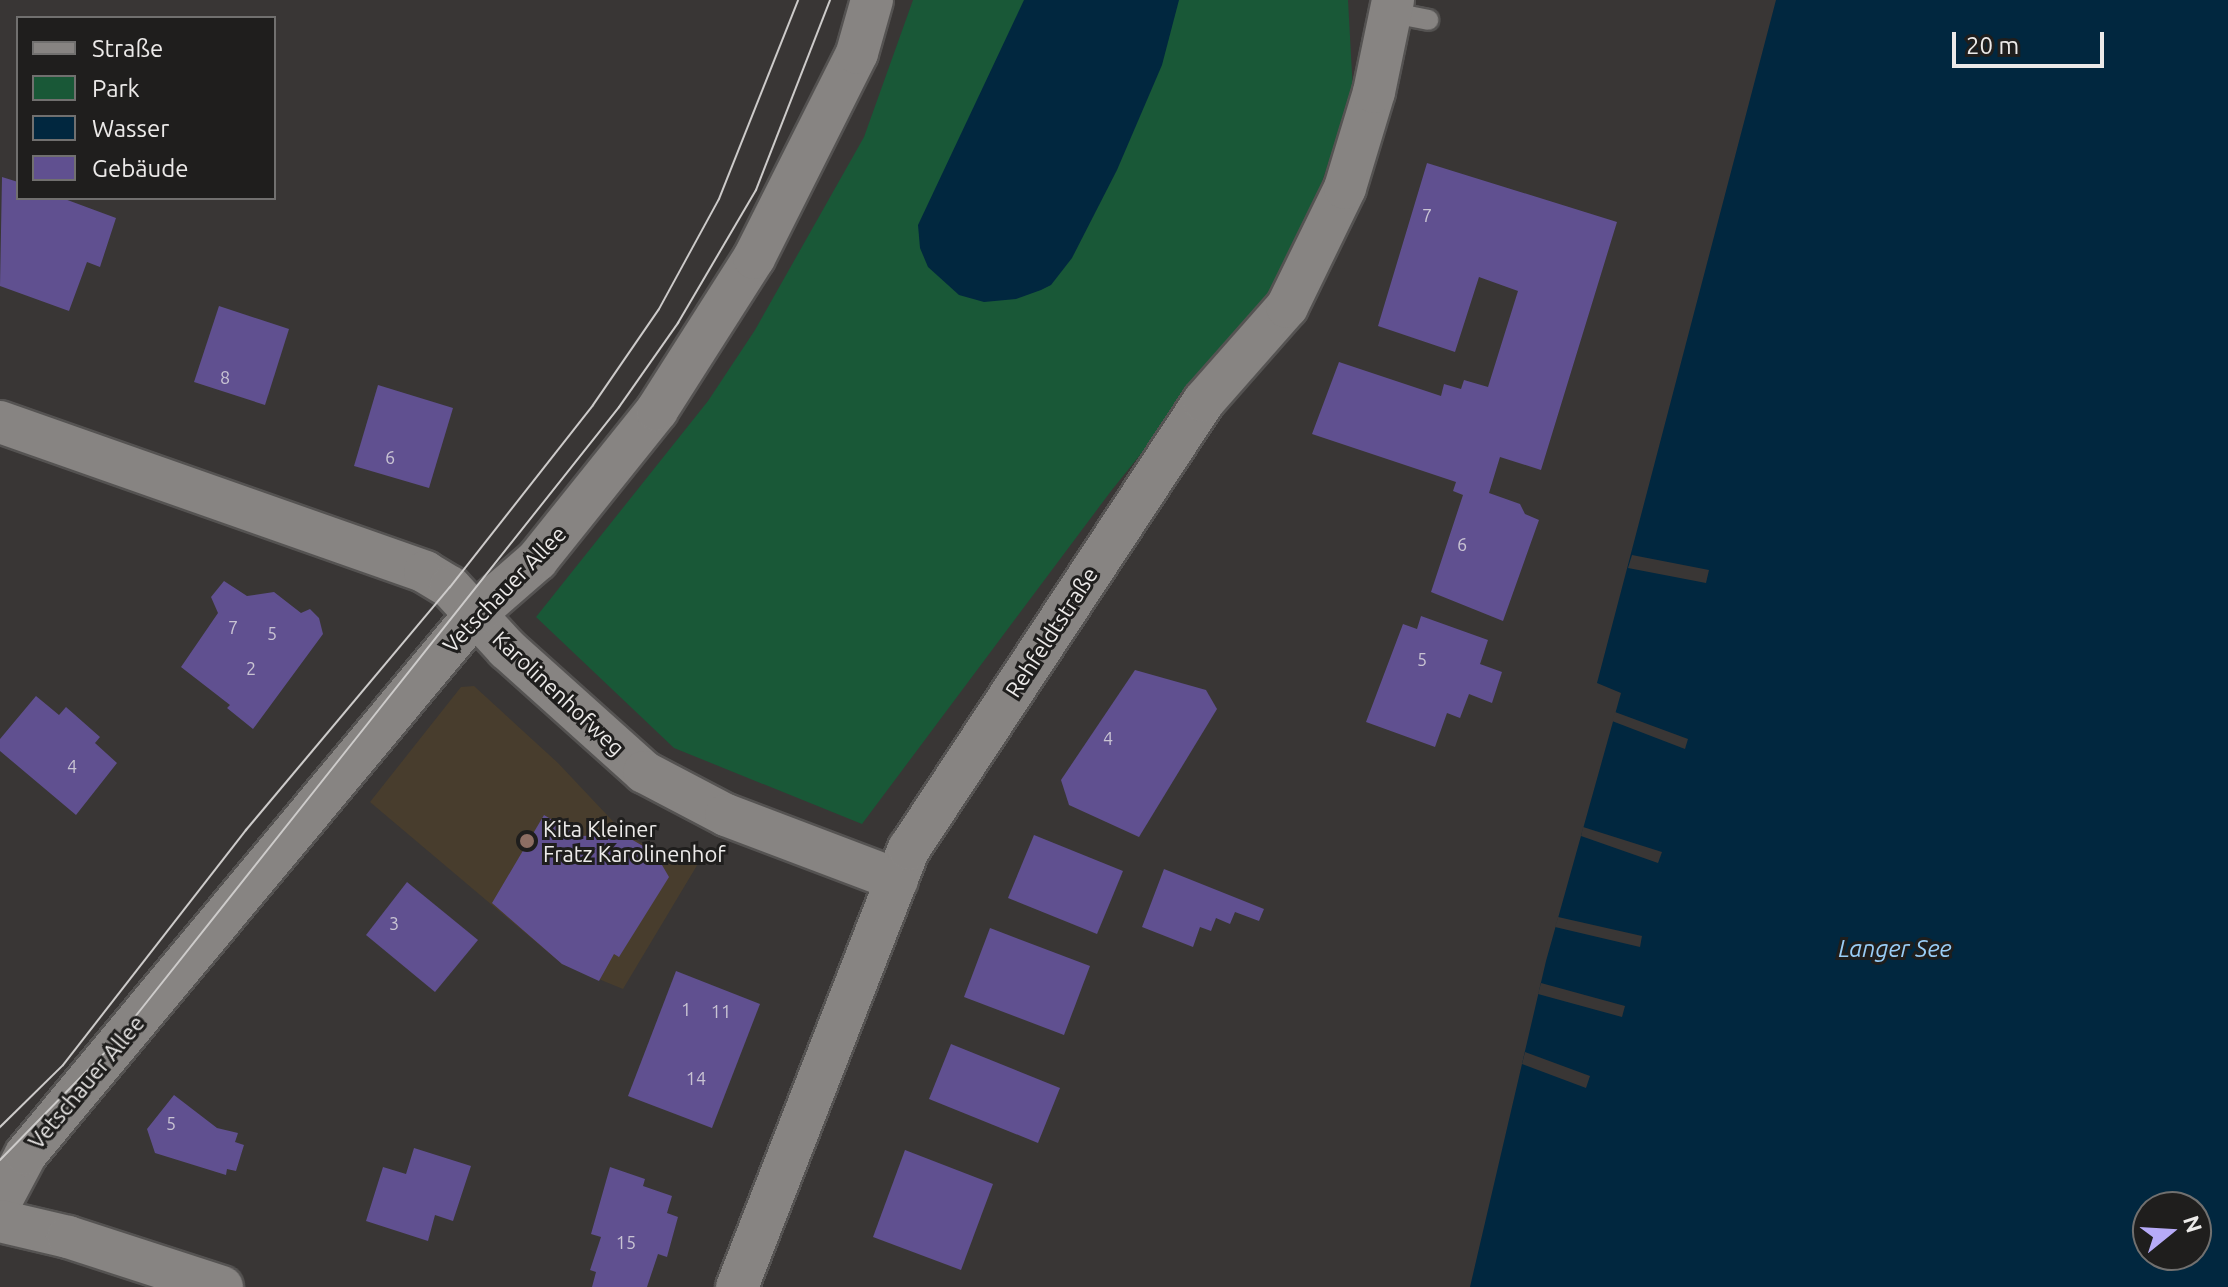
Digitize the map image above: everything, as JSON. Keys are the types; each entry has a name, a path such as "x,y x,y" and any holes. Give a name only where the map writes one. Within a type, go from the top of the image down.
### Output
{"street":[{"name":"Vetschauer Allee","path":"0,1203 26,1154 476,613 537,560 657,410 769,230 857,53 872,0"},
{"name":"Rehfeldtstraße","path":"737,1287 909,849 1204,401 1287,307 1345,188 1405,11"},
{"name":"Karolinenhofweg","path":"0,422 425,572 450,587 507,649 644,772 726,815 897,880"},
{"path":"0,1221 68,1237 222,1287"}],"shaded area":[{"name":"Kita Kleiner Fratz Karolinenhof","path":"474,686 558,763 624,833 657,852 670,849 699,862 623,989 562,964 370,802 461,687"}],"green space":[{"path":"913,0 1348,0 1353,92 1315,202 1283,277 1111,491 862,824 674,748 536,617 708,401 755,330 864,137"}],"water":[{"path":"1024,0 1179,0 1162,65 1117,170 1072,258 1051,285 1041,290 1016,299 984,302 959,295 928,267 920,248 918,225"},
{"name":"Langer See","path":"1776,0 2228,0 2228,1287 1470,1287 1546,961 1621,693 1597,683"}],"pier":[{"path":"1632,555 1709,570 1706,583 1628,568"},
{"path":"1615,712 1688,739 1685,749 1612,721"},
{"path":"1583,827 1662,852 1658,863 1581,836"},
{"path":"1558,917 1642,936 1640,947 1555,927"},
{"path":"1541,983 1625,1006 1622,1017 1538,994"},
{"path":"1525,1052 1590,1076 1586,1088 1522,1064"}],"building":[{"path":"1427,163 1617,222 1541,470 1500,457 1489,493 1520,504 1525,514 1539,520 1503,621 1431,592 1463,495 1453,491 1456,482 1312,434 1339,362 1441,396 1444,384 1461,389 1464,380 1488,387 1518,291 1479,277 1455,352 1378,326"},
{"path":"2,177 16,181 16,200 67,200 116,218 100,267 87,262 69,311 0,286"},
{"path":"219,306 289,329 265,405 194,382"},
{"path":"378,385 453,408 429,488 354,466"},
{"path":"224,581 247,596 274,592 301,613 310,609 319,618 323,634 253,729 227,708 230,705 181,667 218,613 211,597"},
{"path":"1421,616 1488,640 1480,664 1502,672 1492,703 1469,694 1460,718 1447,713 1435,747 1366,722 1403,624 1417,629"},
{"path":"1135,670 1206,690 1217,709 1139,837 1069,805 1061,780"},
{"path":"36,696 59,715 66,707 100,737 95,743 117,763 76,815 0,751 0,739"},
{"path":"544,815 579,836 624,835 655,853 669,877 619,957 614,954 599,981 562,964 492,903"},
{"path":"1034,835 1123,871 1097,934 1008,898"},
{"path":"1164,869 1264,909 1259,921 1235,912 1230,924 1216,918 1211,931 1200,927 1193,947 1142,927"},
{"path":"407,882 478,940 435,992 366,935"},
{"path":"990,928 1090,966 1064,1035 964,997"},
{"path":"676,971 760,1004 712,1128 628,1096"},
{"path":"951,1044 1060,1088 1038,1143 929,1099"},
{"path":"174,1095 217,1128 238,1133 235,1142 244,1145 236,1171 227,1169 226,1175 155,1153 147,1129"},
{"path":"414,1148 471,1166 453,1221 435,1215 428,1241 366,1221 383,1167 406,1174"},
{"path":"905,1150 993,1184 961,1270 873,1237"},
{"path":"610,1167 645,1179 643,1186 672,1196 667,1213 678,1217 667,1257 658,1254 647,1287 592,1287 596,1272 590,1270 601,1237 591,1234"}],"tram line":[{"path":"0,1127 63,1065 246,830 450,587 593,405 659,309 719,199 798,0"},
{"path":"0,1160 115,1042 619,407 678,323 756,190 830,0"}],"place":[{"name":"Kita Kleiner Fratz Karolinenhof","path":"527,841"}]}
